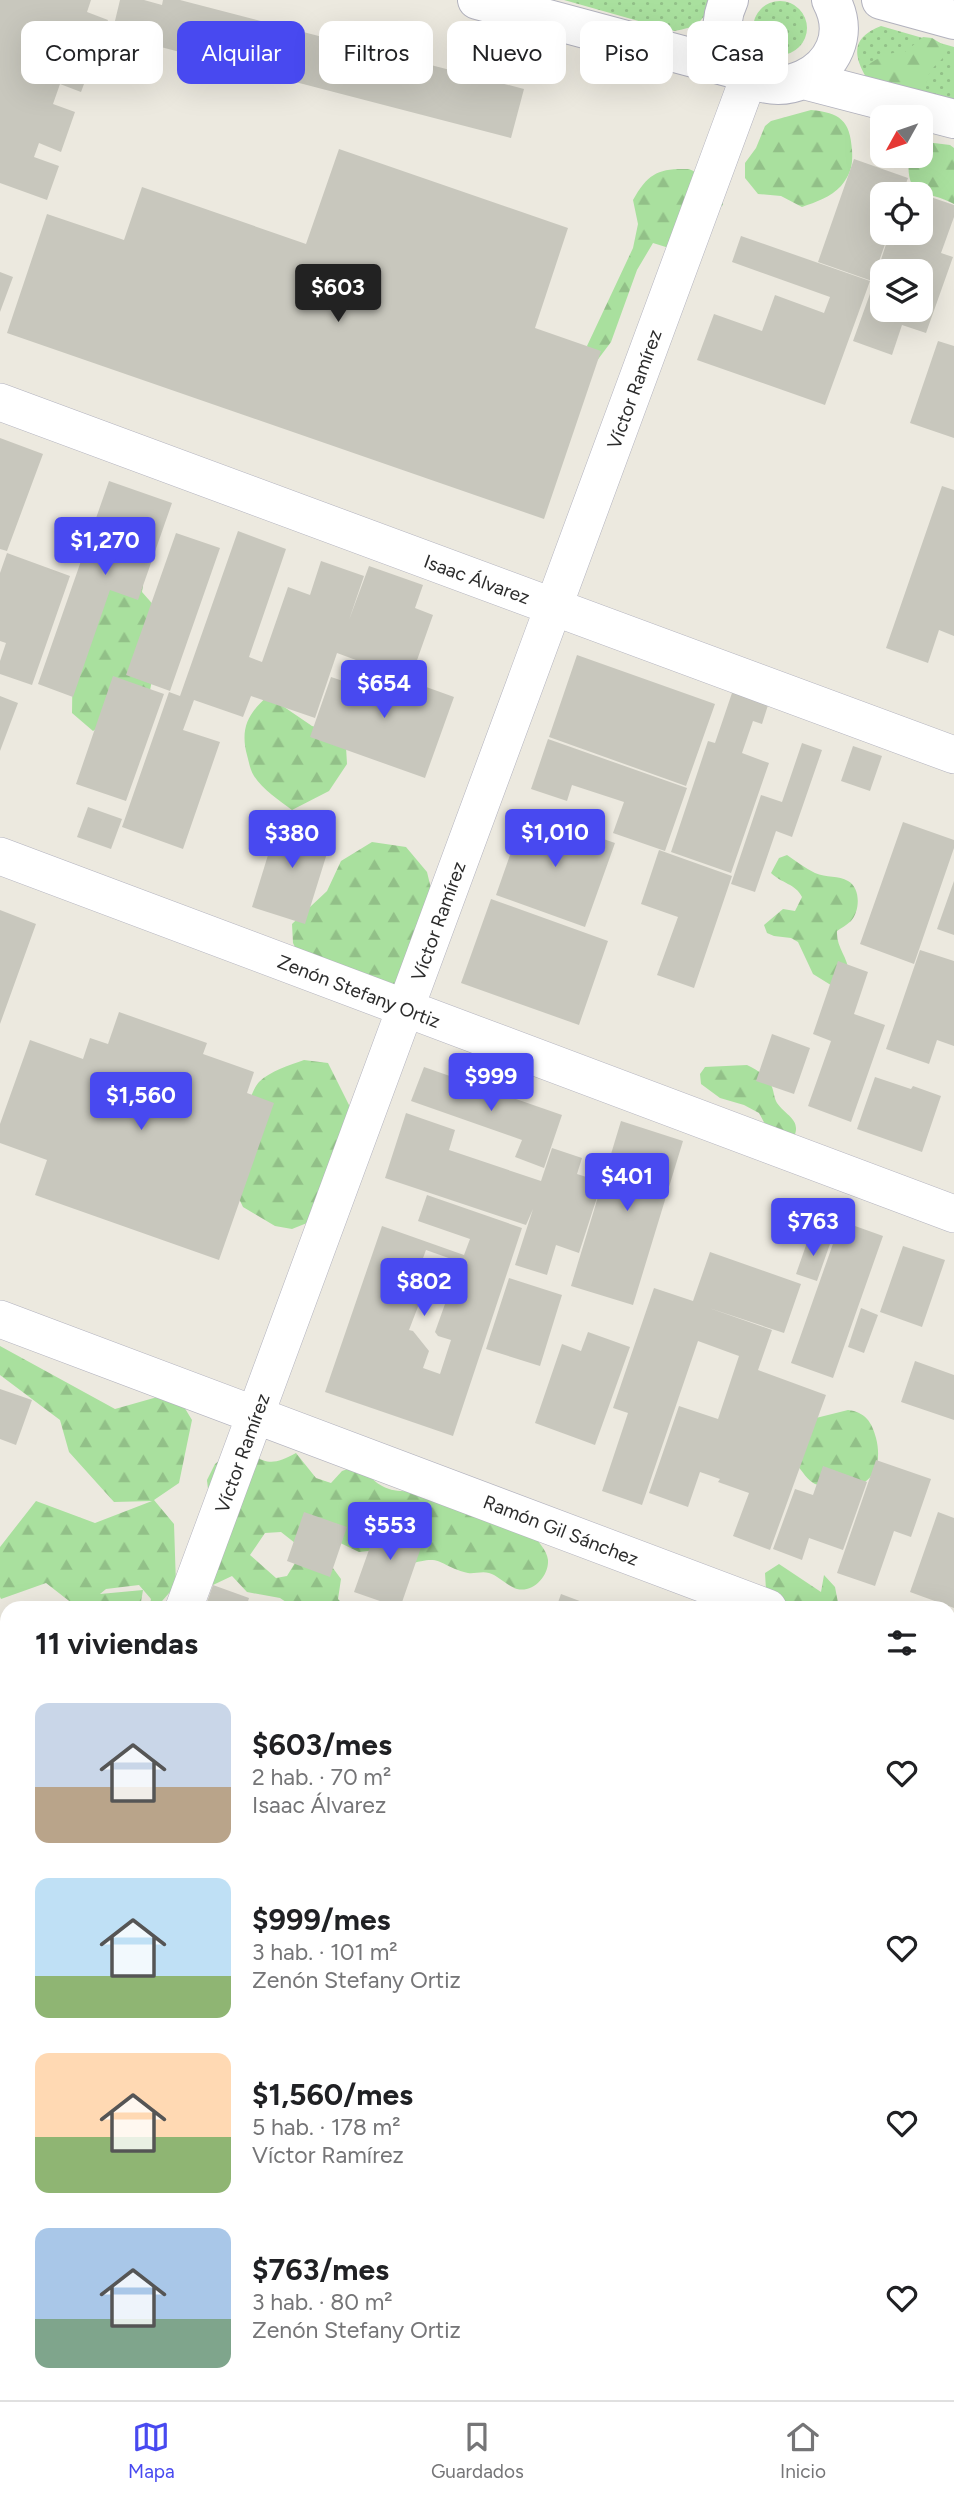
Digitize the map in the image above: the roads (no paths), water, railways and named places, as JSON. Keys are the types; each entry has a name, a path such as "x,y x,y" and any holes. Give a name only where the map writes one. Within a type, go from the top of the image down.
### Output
{"main road":[{"path":"477,0 687,58"},
{"path":"723,21 729,0"},
{"path":"769,84 782,86 804,80 821,69 835,48 838,23 831,0"},
{"path":"881,0 954,20"},
{"path":"804,80 954,119"}],"street":[{"name":"Víctor Ramírez","path":"187,1601 554,607 742,84"},
{"name":"Isaac Álvarez","path":"0,402 954,755"},
{"name":"Zenón Stefany Ortiz","path":"0,856 954,1214"},
{"name":"Ramón Gil Sánchez","path":"0,1319 256,1415 716,1599"}]}
